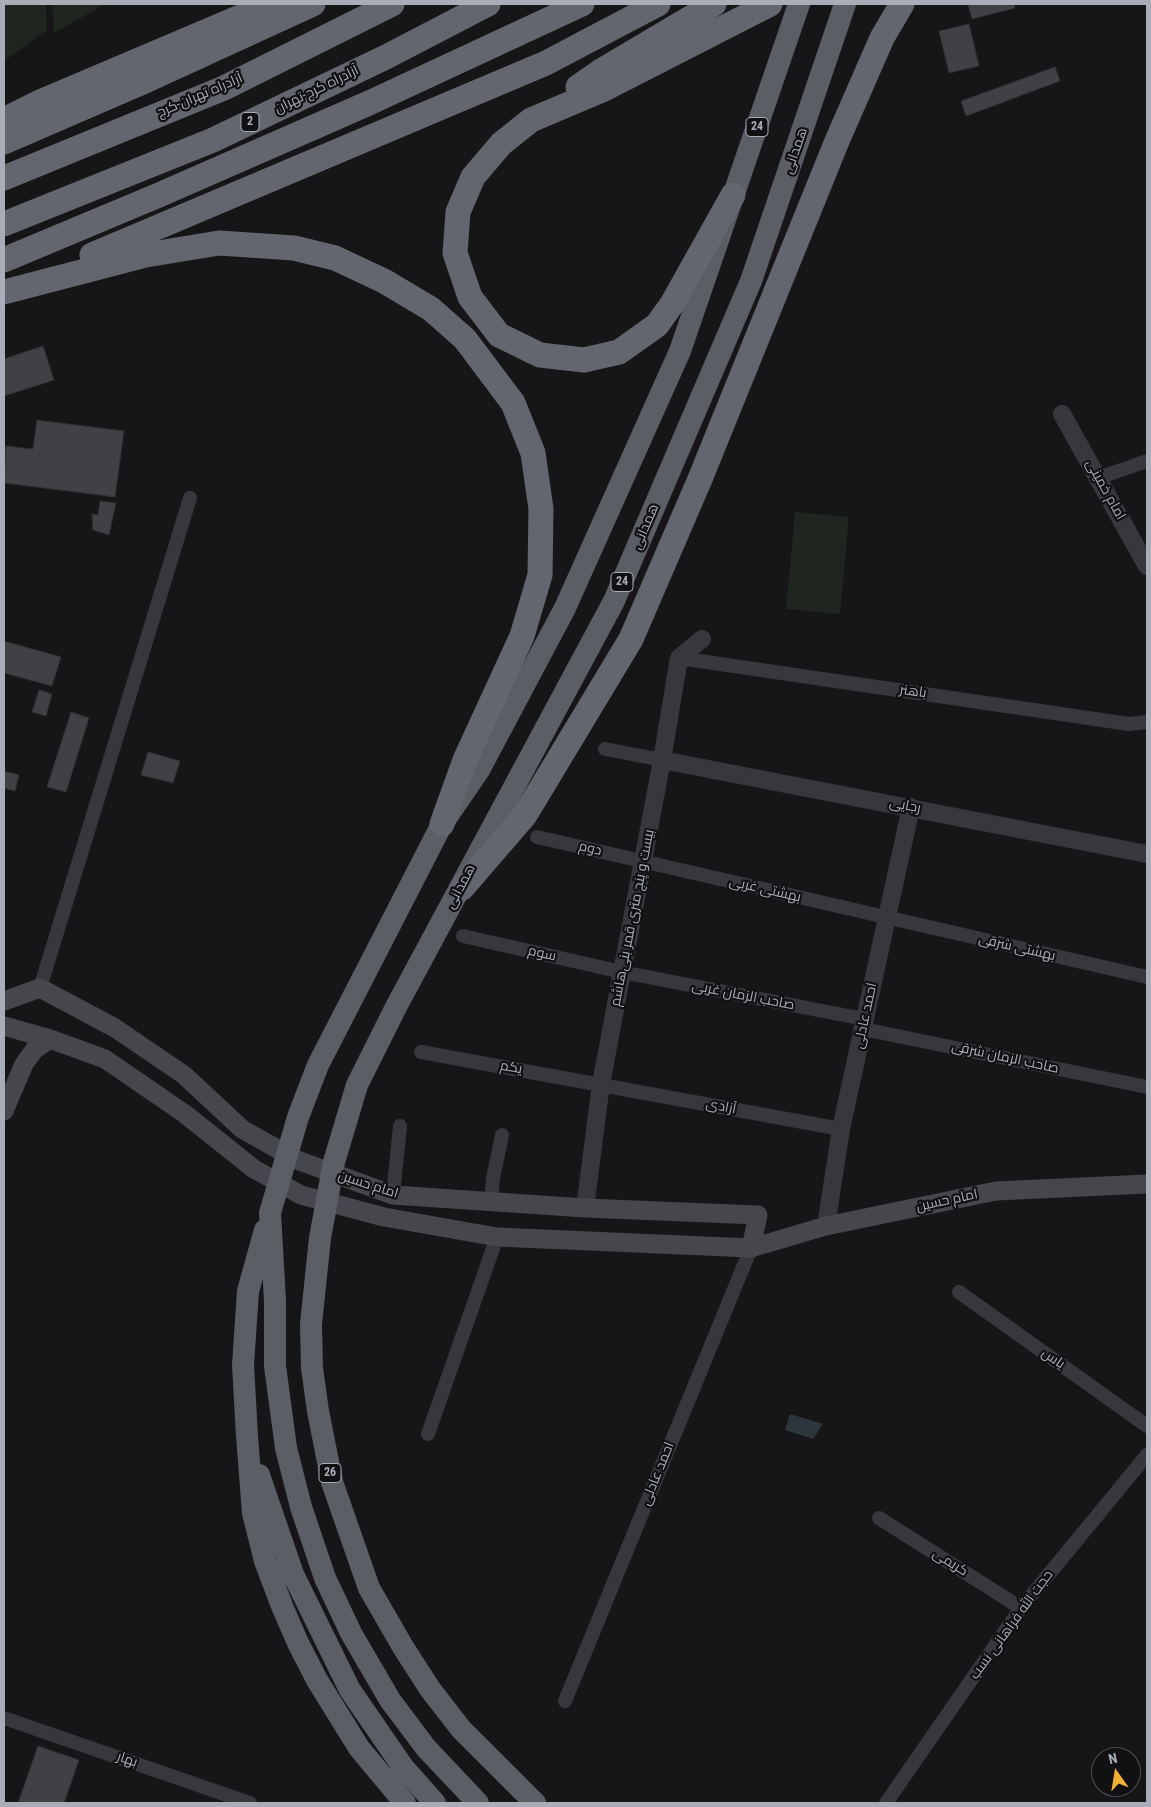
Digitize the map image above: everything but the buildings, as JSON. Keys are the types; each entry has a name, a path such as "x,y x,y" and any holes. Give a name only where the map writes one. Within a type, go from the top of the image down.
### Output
{"highway":[{"path":"94,80 235,4"},
{"path":"4,120 40,102 271,4"},
{"path":"4,142 145,81 313,4"},
{"name":"آزادراه تهران-کرج","path":"4,178 224,88 392,4"},
{"name":"آزادراه کرج-تهران","path":"4,224 213,140 386,57 488,4"},
{"path":"4,260 369,103 582,4"},
{"path":"10,289 546,62 658,4"},
{"path":"714,4 601,71 531,120 501,144 473,177 458,212 455,253 470,297 499,335 540,355 584,360 619,352 657,325 672,304 733,195"},
{"path":"531,120 602,90 770,4"},
{"name":"24","path":"270,1212 298,1117 318,1065 442,824 479,770 565,608 680,351 799,4"},
{"name":"همدانی","path":"357,1085 396,1007 462,888 614,601 751,281 845,4"},
{"path":"462,888 525,815 631,639 700,479 837,141 882,38 902,4"},
{"path":"10,289 146,254 219,243 294,248 335,258 384,281 431,309 465,339 512,403 533,453 541,510 540,575 522,636 465,760 442,824"},
{"name":"26","path":"357,1085 334,1162 320,1238 311,1324 312,1368 332,1482 369,1588 403,1647 430,1689 461,1729 536,1803"},
{"path":"270,1212 248,1291 243,1364 253,1513 266,1561 282,1606 316,1680 359,1748 405,1803"},
{"path":"270,1212 275,1301 276,1366 286,1448 301,1508 325,1578 350,1633 390,1700 426,1748 478,1803"},
{"path":"247,1436 293,1574 332,1656 350,1690 403,1767 435,1803"}],"main road":[{"path":"4,1001 40,988"},
{"name":"امام حسین","path":"40,988 115,1028 184,1075 242,1129 297,1160 393,1195 585,1208 758,1215 751,1248"},
{"name":"امام حسین","path":"4,1026 50,1039 105,1059 185,1114 254,1169 301,1195 384,1217 497,1237 751,1248 826,1226 996,1191 1147,1184"},
{"path":"4,1111 10,1092 24,1064 35,1049 50,1039"},
{"path":"4,1072 10,1092"}],"street":[{"name":"امام خمینی","path":"1062,414 1146,563"},
{"path":"1098,478 1147,462"},
{"path":"40,988 190,498"},
{"path":"679,658 702,639"},
{"name":"باهنر","path":"679,658 1129,724 1147,722"},
{"name":"بیست و پنج متری قمر بنی‌هاشم","path":"585,1208 601,1084 662,760 679,658"},
{"path":"605,749 662,760"},
{"name":"رجایی","path":"662,760 1147,854"},
{"name":"احمد عادلی","path":"826,1226 841,1129 911,808"},
{"name":"دوم","path":"537,837 643,861"},
{"name":"بهشتی غربی","path":"643,861 887,919"},
{"name":"بهشتی شرقی","path":"887,919 1147,977"},
{"name":"سوم","path":"463,936 622,972"},
{"name":"صاحب الزمان غربی","path":"622,972 864,1024"},
{"name":"صاحب الزمان شرقی","path":"864,1024 1147,1087"},
{"name":"یکم","path":"421,1052 601,1084"},
{"name":"آزادی","path":"601,1084 841,1129"},
{"path":"393,1195 400,1126"},
{"path":"491,1202 493,1178 502,1135"},
{"path":"428,1434 497,1237"},
{"name":"احمد عادلی","path":"565,1701 751,1248"},
{"name":"یاس","path":"959,1292 1147,1426"},
{"name":"حجت الله فراهانی نسب","path":"886,1803 1021,1608 1147,1456"},
{"name":"کریمی","path":"879,1518 1021,1608"},
{"name":"بهار","path":"4,1718 250,1803"}],"shaded area":[{"path":"4,4 46,4 47,30 4,61"},
{"path":"52,4 105,4 54,33"},
{"path":"795,512 849,517 840,614 786,609"},
{"path":"790,1414 823,1424 813,1439 785,1430"}]}
